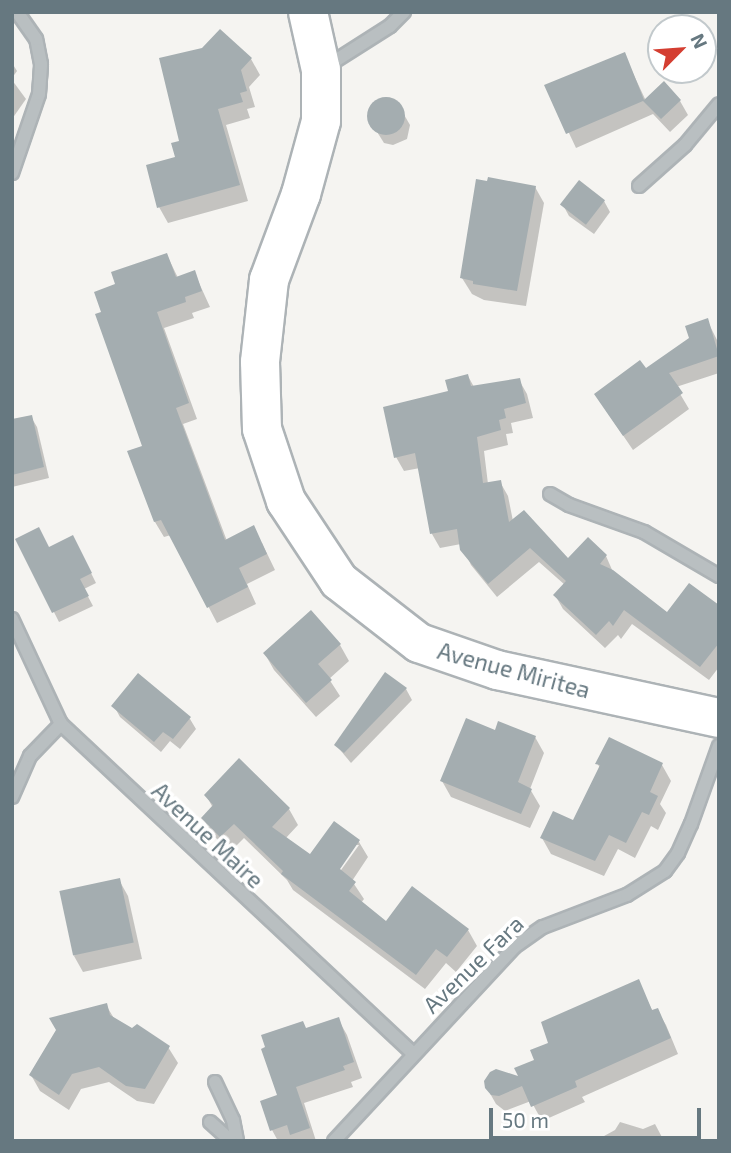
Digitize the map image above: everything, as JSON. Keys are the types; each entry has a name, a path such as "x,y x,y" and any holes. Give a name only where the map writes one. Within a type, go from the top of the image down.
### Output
{"main road":[{"name":"Avenue Miritea","path":"308,12 321,70 321,121 301,194 268,280 260,362 262,429 286,501 339,581 419,643 497,670 719,718"}],"street":[{"path":"13,167 39,94 41,64 36,38 16,12"},
{"path":"321,70 390,26 404,12"},
{"path":"639,186 685,145 719,104"},
{"path":"550,495 569,505 644,532 719,576"},
{"name":"Avenue Maire","path":"12,619 61,724 413,1053"},
{"path":"12,797 30,756 61,724"},
{"name":"Avenue Fara","path":"334,1141 514,947 543,927 627,895 665,871 678,853 691,824 719,746"},
{"path":"215,1082 233,1120 237,1141"},
{"path":"210,1122 231,1141"}],"building":[{"path":"220,29 252,58 241,70 247,91 240,93 243,102 218,109 240,185 157,208 146,165 175,157 171,143 179,141 159,58 202,48"},
{"path":"625,52 644,100 661,84 667,84 681,100 661,119 643,101 566,134 544,85"},
{"path":"386,97 400,102 405,116 400,130 386,135 372,130 367,116 372,102"},
{"path":"488,177 536,186 517,291 473,284 473,281 460,278 476,179 487,181"},
{"path":"579,180 605,200 586,225 560,204"},
{"path":"167,253 176,277 195,270 202,291 185,297 186,302 157,312 189,403 176,408 225,540 254,525 267,554 239,568 248,587 207,608 161,520 154,522 127,451 142,446 95,314 101,312 94,292 115,284 111,272"},
{"path":"708,318 719,356 669,373 683,393 623,436 594,394 640,360 646,368 689,338 685,326"},
{"path":"468,374 471,386 520,378 526,403 504,409 506,418 499,420 501,430 477,437 483,483 501,480 509,522 524,510 568,558 588,537 607,555 600,564 613,570 667,612 689,583 719,605 719,643 700,667 624,610 613,626 609,621 596,635 553,595 566,581 530,548 488,584 460,550 457,529 430,534 415,453 394,458 383,407 448,391 445,380"},
{"path":"32,415 44,467 12,475 12,419"},
{"path":"39,527 49,547 73,535 92,573 80,579 89,596 52,613 15,539"},
{"path":"311,610 341,644 318,664 332,680 306,703 263,653"},
{"path":"385,672 407,688 344,753 334,745"},
{"path":"138,673 191,717 173,739 163,732 154,742 111,706"},
{"path":"466,718 495,730 498,721 536,736 518,782 532,789 521,814 440,781"},
{"path":"609,737 663,763 650,792 658,796 649,815 642,812 626,843 609,835 595,861 540,838 553,811 573,820 600,765 595,764"},
{"path":"239,758 290,808 272,827 310,854 334,821 360,840 340,869 356,882 349,891 386,921 412,886 469,929 447,957 436,949 416,975 281,874 283,871 234,824 220,837 201,818 213,805 204,795"},
{"path":"120,878 134,943 73,955 59,891"},
{"path":"639,979 652,1010 658,1008 671,1038 575,1081 577,1087 531,1107 522,1086 499,1096 491,1095 485,1088 484,1081 490,1072 496,1069 518,1076 514,1068 534,1060 530,1050 548,1043 541,1022"},
{"path":"107,1003 110,1015 132,1028 137,1024 170,1046 145,1089 126,1086 99,1067 72,1074 59,1095 29,1075 56,1030 49,1018"},
{"path":"339,1017 354,1062 343,1066 345,1070 296,1087 310,1128 290,1135 287,1125 270,1131 260,1101 277,1095 261,1049 265,1047 261,1035 303,1021 306,1028"}]}
